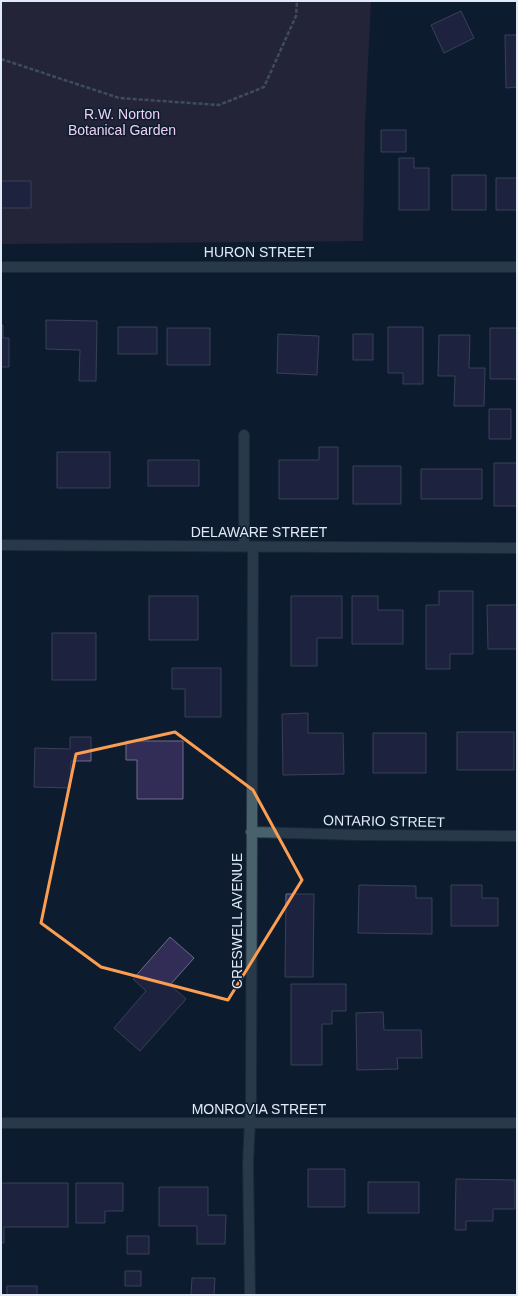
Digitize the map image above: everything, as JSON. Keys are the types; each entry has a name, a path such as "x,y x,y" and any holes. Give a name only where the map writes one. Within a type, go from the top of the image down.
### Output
{"street":[{"name":"HURON STREET","path":"1,267 517,267"},
{"name":"CRESWELL AVENUE","path":"244,435 248,547 251,832 250,1123 248,1163 250,1295"},
{"name":"DELAWARE STREET","path":"1,544 517,548"},
{"name":"ONTARIO STREET","path":"251,832 360,835 517,836"},
{"name":"MONROVIA STREET","path":"1,1122 517,1123"}],"path":[{"path":"1,60 118,98 219,105 264,87 296,16 297,1"}],"highlighted area":[{"path":"175,732 253,790 302,880 228,1000 101,967 41,923 76,754"}],"green space":[{"name":"R.W. Norton Botanical Garden","path":"1,1 371,1 365,122 363,241 1,244"}],"building":[{"path":"461,11 474,38 444,53 431,25"},
{"path":"505,35 517,35 517,87 506,88"},
{"path":"381,130 406,130 406,152 381,152"},
{"path":"399,158 414,158 414,168 429,168 429,210 399,210"},
{"path":"452,175 486,175 486,210 452,210"},
{"path":"496,178 517,178 517,210 496,210"},
{"path":"1,181 31,181 31,208 1,208"},
{"path":"46,320 97,321 96,381 79,381 80,350 46,349"},
{"path":"1,325 3,325 3,338 9,338 9,367 1,367"},
{"path":"118,327 157,327 157,354 118,354"},
{"path":"388,327 423,327 423,384 403,384 403,373 388,373"},
{"path":"167,328 210,328 210,365 167,365"},
{"path":"490,328 517,328 517,379 490,379"},
{"path":"278,334 319,336 317,375 277,373"},
{"path":"353,334 373,334 373,360 353,360"},
{"path":"439,335 470,335 469,368 485,368 484,406 454,406 455,376 438,376"},
{"path":"489,409 511,409 511,439 489,439"},
{"path":"319,447 338,447 338,499 279,499 279,460 319,460"},
{"path":"57,452 110,452 110,488 57,488"},
{"path":"148,460 199,460 199,486 148,486"},
{"path":"494,463 517,463 517,506 494,506"},
{"path":"353,466 401,466 401,504 353,504"},
{"path":"421,469 482,469 482,499 421,499"},
{"path":"439,591 473,591 473,654 450,654 450,669 426,669 426,605 439,605"},
{"path":"149,596 198,596 198,640 149,640"},
{"path":"291,596 342,596 342,638 317,638 317,666 291,666"},
{"path":"352,596 378,596 378,610 403,610 403,644 352,644"},
{"path":"487,605 517,605 517,649 488,649"},
{"path":"52,633 96,633 96,680 52,680"},
{"path":"172,668 221,668 221,717 185,717 185,689 172,689"},
{"path":"308,713 308,733 343,733 344,774 283,775 282,714"},
{"path":"457,732 514,732 514,770 457,770"},
{"path":"373,733 426,733 426,773 373,773"},
{"path":"70,737 91,737 91,761 71,761 70,788 34,787 35,748 70,749"},
{"path":"126,741 183,741 183,799 137,799 137,760 126,760"},
{"path":"359,885 416,886 416,898 432,898 432,934 358,933"},
{"path":"451,885 482,885 482,898 498,898 498,926 451,926"},
{"path":"286,894 314,894 313,977 285,977"},
{"path":"170,937 194,958 170,985 186,999 140,1051 114,1028 146,991 133,979"},
{"path":"291,984 346,984 346,1011 332,1011 332,1024 322,1024 322,1065 291,1065"},
{"path":"383,1012 384,1030 421,1030 422,1058 397,1058 398,1069 357,1070 356,1013"},
{"path":"308,1169 345,1169 345,1207 308,1207"},
{"path":"456,1179 515,1180 515,1209 493,1209 493,1221 466,1221 466,1230 455,1230"},
{"path":"368,1182 419,1182 419,1213 368,1213"},
{"path":"1,1183 68,1183 68,1227 4,1227 4,1243 1,1243"},
{"path":"76,1183 123,1183 123,1211 105,1211 105,1223 76,1223"},
{"path":"159,1187 208,1187 208,1215 226,1215 225,1244 197,1244 197,1226 159,1226"},
{"path":"127,1236 149,1236 149,1254 127,1254"},
{"path":"125,1271 141,1271 141,1286 125,1286"},
{"path":"192,1278 215,1278 214,1295 191,1295"},
{"path":"7,1286 37,1286 37,1295 7,1295"}]}
